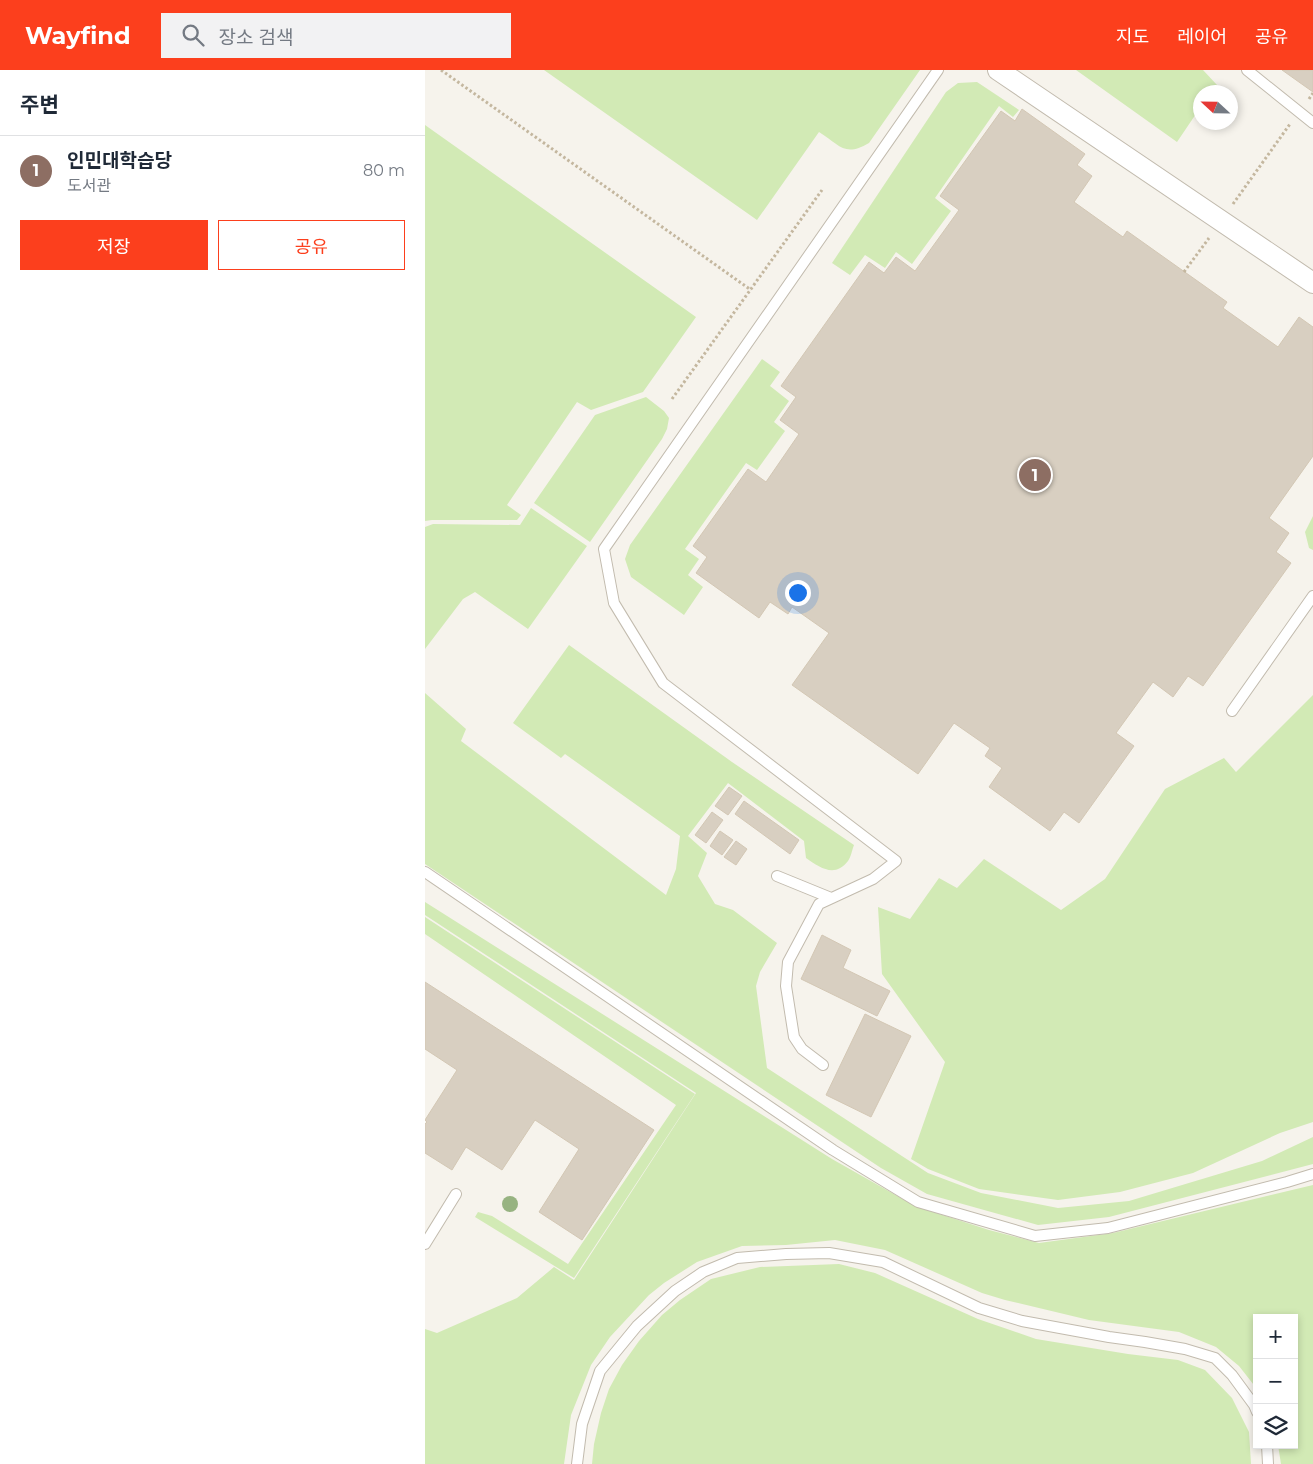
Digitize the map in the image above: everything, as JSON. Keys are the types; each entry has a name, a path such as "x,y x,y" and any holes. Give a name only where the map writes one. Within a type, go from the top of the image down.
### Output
{"street":[{"path":"998,70 1313,283"}],"lane":[{"path":"823,1065 801,1049 794,1037 786,986 788,962 819,904 873,879 896,861 663,683 614,603 604,549 938,70"},
{"path":"1247,70 1313,123"},
{"path":"1232,711 1313,596"},
{"path":"425,872 833,1150 918,1202 1035,1236 1108,1228 1313,1174"},
{"path":"777,876 831,898"},
{"path":"425,1244 456,1194"},
{"path":"577,1464 583,1424 600,1371 637,1326 675,1291 703,1272 737,1258 829,1253 883,1262 979,1308 1022,1321 1185,1349 1215,1358 1253,1404"},
{"path":"1267,1449 1268,1464"}],"path":[{"path":"441,70 751,290"},
{"path":"1184,272 1313,93"},
{"path":"672,399 822,190"}],"green space":[{"path":"544,70 920,70 869,143 853,149 842,148 819,132 757,220"},
{"path":"1076,70 1203,70 1217,85 1193,85 1193,118 1177,142"},
{"path":"977,82 1019,110 1013,117 999,106 935,198 951,211 912,264 896,252 885,268 865,255 850,275 832,263 946,92 958,83"},
{"path":"425,125 696,317 643,392 591,410 577,402 507,505 521,515 517,520 425,521"},
{"path":"762,359 780,372 770,386 789,401 774,422 785,431 757,470 746,463 685,549 699,559 688,575 703,587 684,615 631,577 625,559 630,545"},
{"path":"646,397 664,411 669,418 667,429 590,542 534,503 595,415"},
{"path":"531,508 587,546 528,629 475,592 463,599 425,649 425,527 433,524 520,525"},
{"path":"1313,516 1313,550 1309,548 1305,532"},
{"path":"569,645 732,762 854,845 849,859 843,866 833,870 822,868 806,858 804,841 728,783 688,836 707,853 698,876 715,904 733,910 777,943 760,972 756,986 767,1068 928,1173 981,1193 1058,1208 1129,1201 1262,1161 1313,1137 1313,1164 1109,1217 1038,1225 927,1194 881,1168 425,864 425,693 466,729 461,741 666,895 676,869 680,836 565,754 561,758 513,723"},
{"path":"1313,695 1313,1122 1280,1133 1193,1173 1120,1192 1058,1200 979,1189 928,1169 911,1159 945,1062 882,974 878,907 910,919 939,878 957,888 984,859 1061,910 1105,879 1165,789 1224,758 1236,772"},
{"path":"425,902 832,1159 915,1206 989,1230 1039,1243 1113,1233 1313,1185 1313,1464 1281,1464 1279,1449 1298,1449 1298,1314 1253,1314 1253,1384 1239,1366 1216,1347 1179,1332 1089,1320 1005,1300 982,1293 885,1250 835,1240 786,1245 742,1246 697,1262 649,1295 610,1337 591,1365 571,1415 564,1464 425,1464 425,1329 437,1333 517,1298 554,1267 574,1280 696,1093 425,915"},
{"path":"425,917 695,1094 574,1278 475,1217 478,1212 492,1216 568,1264 676,1105 425,934"},
{"path":"839,1264 875,1273 978,1319 1036,1339 1178,1360 1205,1370 1232,1398 1249,1432 1251,1464 592,1464 594,1444 601,1413 609,1389 622,1365 639,1341 662,1315 680,1300 711,1279 760,1267"}],"building":[{"path":"1282,70 1313,70 1313,92"},
{"path":"1022,109 1085,154 1077,165 1092,176 1074,202 1123,237 1127,231 1227,302 1223,308 1278,347 1299,317 1313,327 1313,456 1269,518 1289,533 1276,552 1291,563 1203,686 1188,676 1173,697 1153,682 1116,733 1134,746 1079,823 1064,812 1050,831 989,787 1002,768 985,756 990,748 954,723 918,774 792,685 829,633 792,607 788,614 770,602 759,618 696,573 707,557 693,546 748,469 766,482 799,434 780,420 796,397 781,386 869,262 884,273 896,257 915,271 959,210 940,196 1001,111 1015,121"},
{"path":"729,787 742,796 728,815 715,806"},
{"path":"744,801 799,840 790,854 735,814"},
{"path":"712,812 723,820 706,843 695,835"},
{"path":"720,831 733,840 722,855 710,846"},
{"path":"736,841 747,849 736,865 724,857"},
{"path":"822,935 851,950 843,968 890,991 877,1016 801,979"},
{"path":"425,982 654,1130 582,1240 539,1212 579,1149 535,1120 502,1170 466,1147 452,1170 425,1153 425,1124 427,1122 425,1120 457,1070 425,1049"},
{"path":"865,1014 911,1036 871,1117 826,1095"}],"place":[{"name":"인민대학습당","path":"1035,475"}]}
